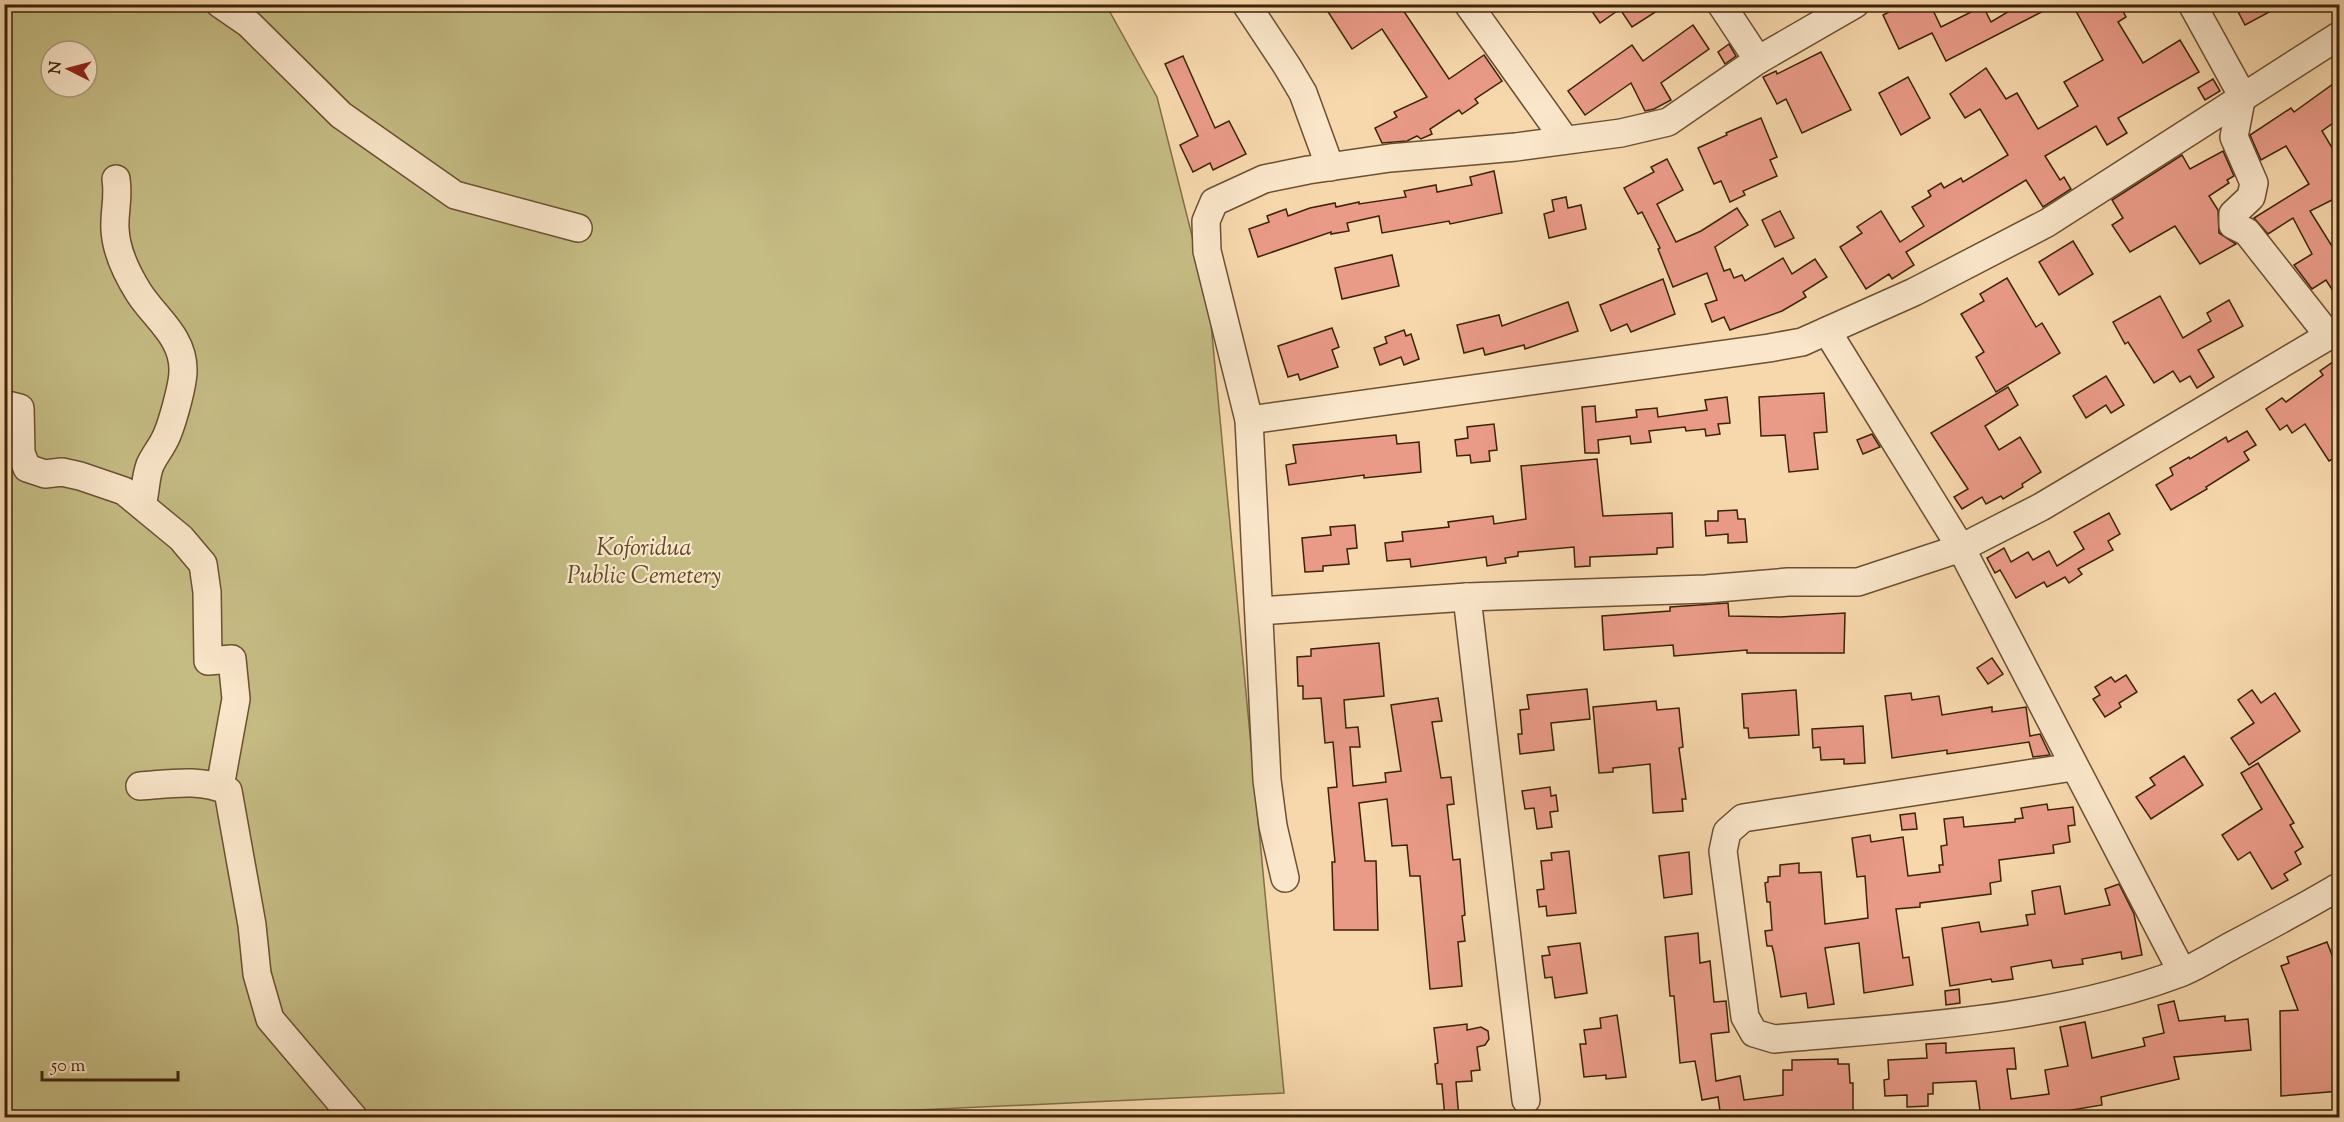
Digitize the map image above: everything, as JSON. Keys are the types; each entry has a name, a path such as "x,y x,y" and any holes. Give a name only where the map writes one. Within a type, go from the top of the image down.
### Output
{"street":[{"path":"220,4 249,24 341,115 455,195 579,228"},
{"path":"1246,4 1303,93 1330,167"},
{"path":"1468,4 1566,140"},
{"path":"1721,4 1758,60"},
{"path":"1285,878 1273,826 1267,780 1249,420 1208,251 1206,221 1214,202 1264,179 1330,167 1621,133 1668,122 1758,60 1855,4"},
{"path":"1260,611 1467,597 1706,589 1788,582 1858,582 1961,548 2051,501 2334,332 2247,232 2233,225 2233,214 2252,197 2254,183 2234,137 2242,95 2192,4"},
{"path":"1249,420 1802,342 1914,292 2047,223 2242,95 2340,34"},
{"path":"116,179 118,195 114,227 124,267 145,301 168,327 181,352 183,371 173,416 165,440 155,454 146,477 145,494 141,505"},
{"path":"1827,332 1961,548 2073,767 2182,972"},
{"path":"4,404 20,408 21,453 27,468 45,474 62,472 124,491 181,538 203,564 207,592 208,661 232,659 236,699 220,787"},
{"path":"1467,597 1526,1100"},
{"path":"2073,767 1743,818 1727,832 1723,851 1745,1017 1754,1033 1774,1039 1929,1025 2057,1007 2182,972 2340,886"},
{"path":"140,786 214,784 228,791 252,925 257,974 270,1019 354,1118"}],"green space":[{"name":"Koforidua Public Cemetery","path":"5,5 1106,5 1157,97 1209,303 1284,1093 746,1118 5,1118"}],"building":[{"path":"1323,4 1399,4 1449,79 1484,55 1502,81 1475,99 1478,103 1462,114 1459,110 1430,129 1432,134 1421,139 1417,136 1407,141 1382,143 1375,128 1397,117 1394,112 1427,97 1382,29 1352,49"},
{"path":"1587,4 1668,4 1632,27 1620,9 1600,23"},
{"path":"1904,4 1930,4 1941,27 1983,6 1991,22 2021,4 2057,4 1946,61 1932,33 1899,49 1883,15"},
{"path":"2072,4 2119,4 2126,17 2118,22 2143,63 2180,40 2199,72 2118,118 2127,133 2107,145 2096,126 2045,156 2060,180 2064,177 2071,189 2043,207 2026,180 1906,252 1914,265 1892,279 1889,274 1866,289 1840,247 1862,233 1857,227 1881,211 1900,242 1924,226 1912,207 1931,196 1928,191 1941,183 1944,188 1961,178 1963,182 2008,155 1980,109 1965,118 1950,94 1986,68 2006,99 2017,93 2038,129 2078,106 2064,82 2103,60"},
{"path":"2234,4 2284,4 2245,25"},
{"path":"1693,25 1709,49 1661,83 1671,100 1654,109 1645,111 1631,83 1585,115 1568,91 1632,45 1643,61"},
{"path":"1729,44 1736,56 1725,64 1718,52"},
{"path":"1821,52 1851,110 1802,133 1786,99 1777,104 1763,77 1776,71 1777,74"},
{"path":"1183,56 1215,128 1229,121 1246,154 1213,170 1210,163 1193,172 1180,145 1198,136 1165,64"},
{"path":"1908,77 1930,118 1901,135 1879,93"},
{"path":"2213,79 2220,91 2205,100 2198,88"},
{"path":"2340,79 2340,118 2322,131 2340,161 2340,196 2310,211 2340,259 2340,302 2326,280 2312,289 2294,265 2312,254 2293,218 2268,234 2254,218 2309,184 2286,146 2261,160 2250,135 2291,108 2294,112"},
{"path":"1761,118 1777,157 1770,160 1777,176 1743,191 1745,195 1730,202 1721,181 1714,184 1698,148"},
{"path":"2223,151 2234,176 2227,180 2229,183 2209,196 2218,210 2219,233 2236,244 2200,264 2175,226 2130,252 2112,225 2123,218 2112,200 2182,155 2190,169"},
{"path":"1667,159 1683,190 1657,204 1676,242 1701,231 1737,208 1748,225 1715,247 1724,271 1730,269 1734,278 1742,275 1745,281 1783,258 1792,274 1815,259 1827,277 1803,292 1806,297 1782,311 1730,330 1724,317 1712,322 1705,304 1717,300 1707,273 1673,287 1658,249 1660,248 1642,212 1638,214 1624,188 1654,172 1651,167"},
{"path":"1494,171 1502,213 1450,224 1449,221 1382,233 1379,216 1347,223 1349,231 1331,234 1331,232 1258,257 1249,229 1269,222 1267,216 1286,209 1288,216 1310,208 1335,203 1336,207 1406,197 1404,191 1436,185 1437,192 1472,185 1470,177"},
{"path":"1566,197 1568,208 1581,205 1586,229 1549,238 1544,214 1554,211 1552,200"},
{"path":"1780,211 1794,238 1775,247 1762,220"},
{"path":"2073,241 2093,274 2059,295 2039,262"},
{"path":"1392,255 1399,286 1342,299 1335,268"},
{"path":"2007,278 2036,327 2042,323 2060,353 1996,392 1976,357 1984,352 1961,314 1984,301 1980,294"},
{"path":"1663,279 1675,314 1631,332 1627,324 1611,331 1600,305"},
{"path":"2160,296 2183,338 2211,321 2207,313 2229,300 2243,326 2198,350 2214,377 2197,388 2190,376 2180,382 2173,371 2154,383 2128,342 2125,344 2113,322"},
{"path":"1568,302 1578,331 1525,349 1524,345 1485,355 1483,348 1464,353 1457,325 1499,315 1502,326"},
{"path":"1332,328 1339,347 1332,350 1338,367 1300,380 1298,374 1288,377 1278,346"},
{"path":"1404,330 1406,336 1411,334 1419,359 1404,365 1401,357 1380,365 1374,348 1387,343 1385,337"},
{"path":"2340,357 2340,455 2329,461 2305,424 2292,433 2287,425 2280,430 2266,409 2282,398 2286,402 2323,375 2320,371"},
{"path":"2106,376 2124,405 2111,413 2106,405 2086,418 2073,396"},
{"path":"2008,387 2018,405 1985,426 1999,450 2020,437 2041,472 2022,484 2023,487 2003,499 2001,496 1986,504 1982,497 1962,509 1954,497 1968,489 1931,433"},
{"path":"1824,393 1827,432 1814,433 1818,469 1789,472 1785,435 1761,436 1759,397"},
{"path":"1727,397 1730,423 1718,424 1720,434 1706,436 1705,429 1686,431 1685,427 1649,431 1651,442 1631,444 1630,436 1598,440 1599,453 1585,453 1582,407 1595,406 1596,422 1637,417 1636,410 1657,408 1658,417 1707,410 1705,400"},
{"path":"1494,424 1497,450 1489,451 1490,461 1471,463 1470,455 1457,456 1455,440 1468,438 1467,427"},
{"path":"2247,431 2256,445 2244,452 2249,460 2171,510 2156,485 2173,475 2170,468 2189,457 2190,459 2226,437 2228,442"},
{"path":"1872,434 1880,447 1863,454 1857,440"},
{"path":"1396,435 1397,444 1419,442 1421,472 1364,478 1364,475 1289,485 1286,465 1296,463 1293,445"},
{"path":"1597,459 1603,516 1672,513 1673,547 1657,548 1657,554 1590,557 1590,566 1575,567 1574,547 1518,552 1518,556 1505,558 1506,563 1487,566 1486,557 1411,567 1410,559 1387,561 1385,543 1403,541 1402,532 1449,527 1448,522 1493,516 1494,524 1526,519 1521,466"},
{"path":"1737,510 1738,519 1745,519 1747,542 1728,543 1728,534 1706,536 1705,521 1718,521 1718,511"},
{"path":"2109,513 2120,534 2108,541 2113,550 2078,569 2082,574 2069,583 2065,577 2047,587 2044,582 2016,598 2000,570 1995,573 1987,558 2004,548 2011,562 2028,552 2033,560 2049,551 2057,566 2084,549 2074,532"},
{"path":"1355,525 1357,548 1347,549 1349,564 1323,566 1323,571 1305,572 1302,538 1331,535 1330,527"},
{"path":"1728,603 1729,616 1780,617 1845,613 1844,653 1747,653 1747,650 1674,656 1673,645 1604,650 1602,616 1670,611 1670,607"},
{"path":"1379,643 1384,696 1344,700 1346,728 1358,727 1360,747 1350,747 1353,786 1386,782 1385,773 1401,771 1391,705 1438,698 1442,721 1432,722 1441,778 1451,777 1454,804 1447,805 1453,860 1460,859 1465,915 1462,916 1465,941 1458,942 1462,986 1430,989 1420,876 1410,876 1407,845 1392,846 1387,799 1359,803 1365,861 1376,861 1378,930 1334,930 1332,862 1335,862 1328,788 1337,787 1333,742 1325,743 1321,698 1303,699 1303,686 1298,686 1297,657 1311,656 1311,649"},
{"path":"1992,658 2003,674 1988,684 1977,668"},
{"path":"2126,675 2137,692 2119,703 2121,707 2105,717 2093,699 2100,695 2095,687 2111,677 2115,682"},
{"path":"1587,689 1590,719 1551,723 1554,750 1520,754 1518,734 1522,734 1520,710 1529,709 1527,695"},
{"path":"1796,690 1799,735 1749,738 1748,728 1744,728 1742,694"},
{"path":"2252,690 2261,703 2275,693 2300,731 2249,765 2231,738 2254,723 2238,700"},
{"path":"1911,693 1912,700 1939,696 1942,715 1992,707 1992,712 2026,707 2030,736 2040,734 2050,755 2033,757 2029,742 1947,754 1947,750 1892,758 1885,696"},
{"path":"1656,701 1657,710 1679,708 1683,747 1679,748 1686,799 1682,799 1683,811 1653,813 1650,764 1613,768 1613,772 1599,773 1593,707"},
{"path":"1863,726 1865,763 1844,764 1844,759 1821,760 1820,747 1813,748 1812,729"},
{"path":"2184,756 2203,785 2151,819 2136,797 2155,785 2150,778"},
{"path":"2258,763 2294,823 2290,825 2303,847 2295,852 2301,864 2284,874 2288,880 2272,889 2250,852 2238,860 2222,835 2262,809 2241,773"},
{"path":"1550,787 1551,796 1556,795 1558,811 1550,812 1552,827 1537,829 1534,808 1525,809 1522,791"},
{"path":"2047,804 2048,810 2073,807 2075,825 2068,826 2070,842 2053,845 2054,853 1999,860 2001,881 1990,883 1991,894 1920,903 1920,907 1896,909 1903,958 1909,957 1913,985 1864,993 1859,943 1825,948 1834,1004 1808,1008 1806,993 1781,997 1774,954 1772,946 1767,946 1765,931 1772,930 1770,902 1767,902 1765,883 1768,882 1768,877 1780,876 1780,865 1799,863 1799,873 1821,872 1825,924 1868,918 1865,876 1857,877 1852,838 1870,835 1871,842 1903,837 1908,876 1940,872 1939,865 1943,865 1941,846 1947,845 1944,819 1963,817 1964,827 2015,822 2015,819 2023,818 2021,808"},
{"path":"1915,813 1917,829 1902,830 1900,815"},
{"path":"1569,851 1576,913 1547,916 1546,906 1539,907 1537,890 1544,889 1541,861 1552,860 1551,853"},
{"path":"1689,852 1692,894 1664,898 1659,856"},
{"path":"2119,884 2134,914 2142,955 2122,959 2121,952 2082,959 2083,964 2053,968 2051,960 2011,967 2013,979 1992,982 1991,979 1950,986 1942,928 1979,922 1981,932 2028,925 2026,915 2035,914 2032,891 2060,886 2065,914 2110,905 2105,889"},
{"path":"1698,933 1700,963 1710,961 1714,1002 1726,1001 1729,1032 1711,1034 1716,1081 1740,1076 1744,1100 1783,1095 1783,1070 1792,1070 1792,1060 1838,1059 1838,1064 1849,1064 1850,1083 1853,1083 1853,1118 1827,1118 1827,1111 1774,1112 1775,1118 1721,1118 1718,1097 1702,1100 1695,1061 1680,1063 1674,996 1670,996 1665,937"},
{"path":"2327,942 2340,976 2340,1091 2281,1096 2280,1011 2298,1010 2281,966 2289,963 2287,957"},
{"path":"1580,943 1587,993 1555,998 1552,977 1545,978 1542,956 1550,955 1548,947"},
{"path":"1959,989 1960,1003 1946,1005 1945,991"},
{"path":"2174,1001 2179,1021 2225,1016 2225,1021 2248,1019 2251,1050 2174,1057 2179,1079 2101,1097 2102,1105 2025,1118 1981,1118 1976,1081 1933,1083 1933,1094 1928,1094 1928,1106 1907,1107 1907,1095 1885,1096 1884,1080 1889,1079 1888,1060 1927,1058 1926,1044 1946,1043 1946,1053 2014,1048 2016,1069 2007,1069 2011,1099 2049,1094 2045,1070 2068,1066 2060,1027 2085,1022 2092,1058 2145,1046 2143,1038 2164,1033 2158,1005"},
{"path":"1617,1015 1626,1077 1606,1079 1606,1075 1584,1077 1580,1044 1586,1044 1584,1030 1601,1028 1600,1018"},
{"path":"1467,1024 1467,1030 1481,1027 1488,1031 1489,1039 1485,1045 1477,1047 1480,1070 1471,1071 1472,1081 1456,1082 1459,1118 1445,1118 1442,1084 1437,1084 1435,1064 1438,1063 1434,1028"}]}
